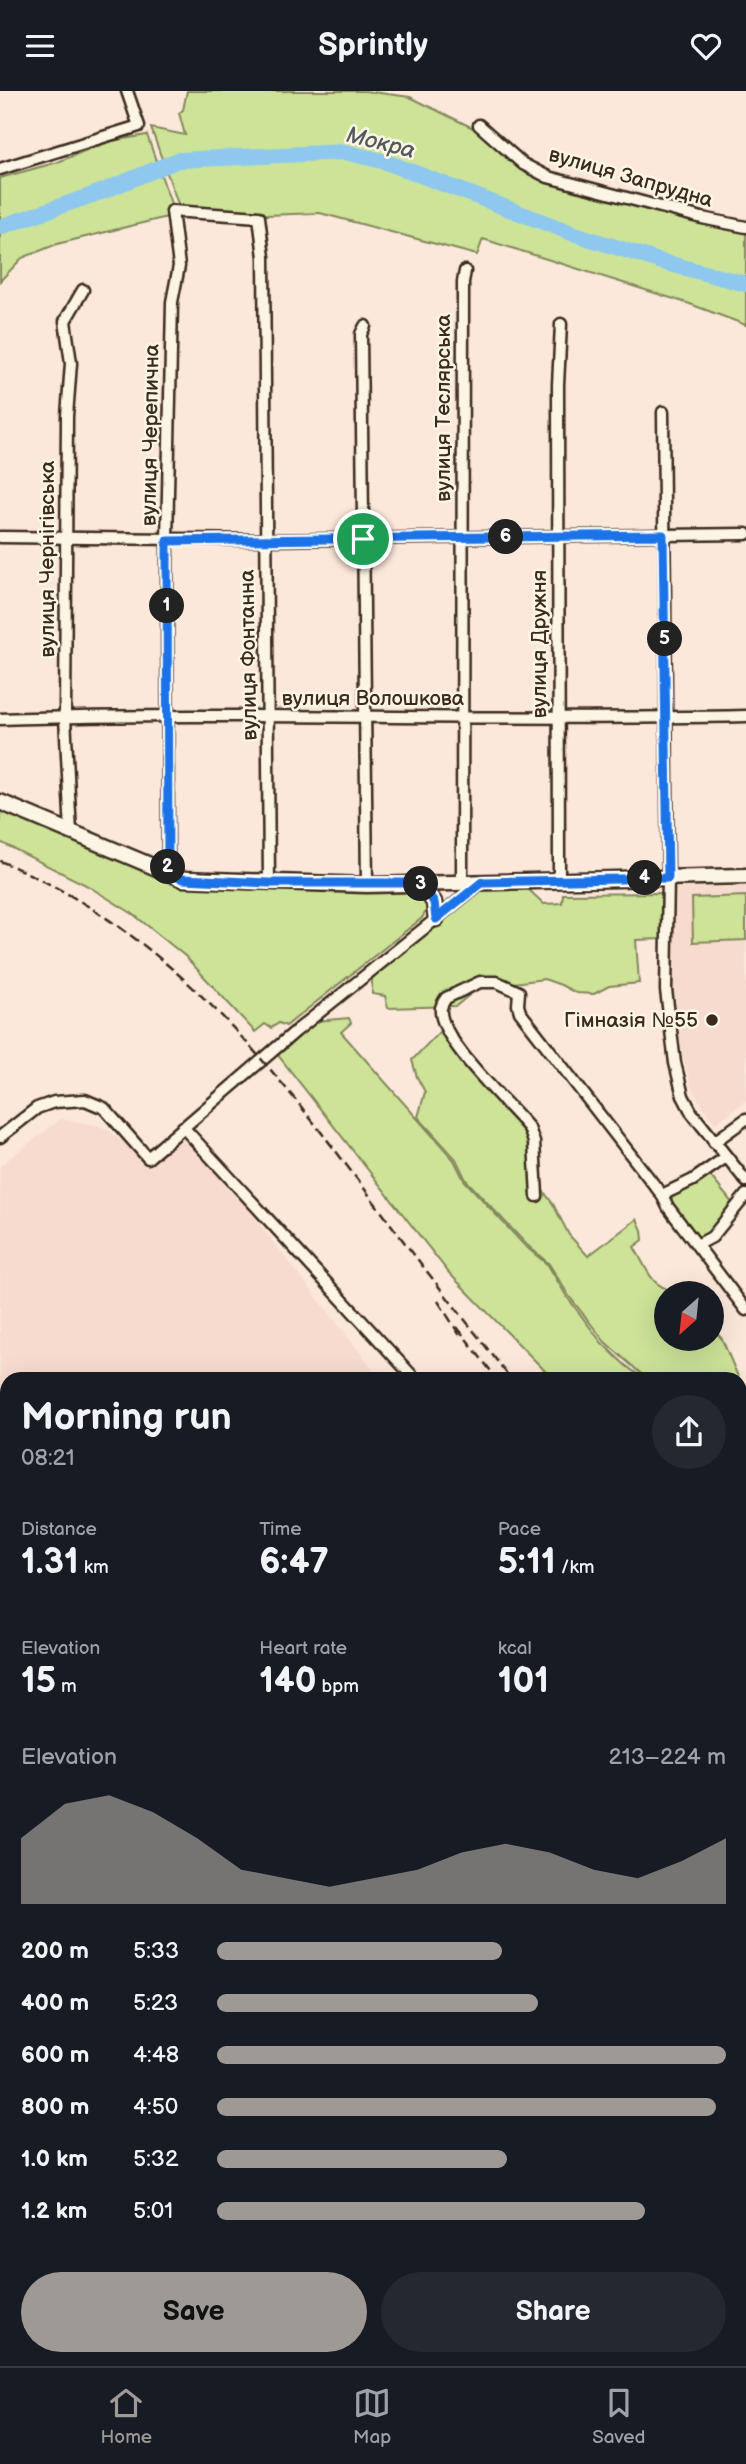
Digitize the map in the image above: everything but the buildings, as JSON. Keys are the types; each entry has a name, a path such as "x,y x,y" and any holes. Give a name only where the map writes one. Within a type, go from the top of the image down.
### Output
{"street":[{"path":"0,169 139,126 127,91"},
{"name":"вулиця Запрудна","path":"479,125 523,164 548,177 746,227"},
{"name":"вулиця Черепична","path":"168,874 167,541 172,302 180,266 172,211 259,216"},
{"name":"вулиця Фонтанна","path":"259,216 264,257 269,883"},
{"name":"вулиця Теслярська","path":"462,883 461,537 465,271"},
{"name":"вулиця Чернігівська","path":"71,833 65,717 67,416 71,363 65,321 83,290"},
{"name":"вулиця Дружня","path":"559,880 557,537 561,324"},
{"path":"365,326 361,334 367,885"},
{"path":"663,412 668,878 666,991 675,1063 684,1096 692,1113 746,1181"},
{"path":"0,537 167,541 746,534"},
{"name":"вулиця Волошкова","path":"0,719 746,716"},
{"path":"0,802 183,879 367,885 746,876"},
{"path":"0,1136 37,1108 54,1102 85,1100 104,1108 148,1158 277,1046 482,882"},
{"path":"420,883 434,902 436,919"},
{"path":"537,1196 534,1142 529,1128 462,1056 443,1020 441,1009 446,998 480,982 497,982 519,992 520,1012 662,1195 746,1310"},
{"path":"714,1142 746,1119"},
{"path":"183,1128 409,1372"},
{"path":"662,1195 693,1180 726,1157"},
{"path":"697,1245 712,1237 746,1195"}],"shaded area":[{"name":"Гімназія №55","path":"746,886 746,1100 715,1124 693,1092 683,1058 673,982 674,888"},
{"path":"61,1119 101,1126 148,1158 183,1127 376,1372 0,1372 0,1166"}],"green space":[{"path":"187,91 365,91 410,97 475,129 504,146 537,173 573,191 637,204 746,232 746,325 690,304 483,239 477,255 320,213 240,216 198,211 178,204 151,128 185,135 179,113 183,110"},
{"path":"147,135 175,215 57,244 22,258 0,281 0,178 58,162 106,142"},
{"path":"0,806 153,872 284,888 351,892 414,890 419,891 429,906 422,918 286,1026 279,1023 271,1028 265,1024 255,1032 185,956 133,914 88,886 0,842"},
{"path":"481,887 527,888 544,904 562,903 563,894 662,893 662,939 636,940 639,983 609,986 594,994 576,993 544,979 514,983 483,979 474,991 456,1006 388,1008 385,996 372,994 372,979 378,968"},
{"path":"746,896 746,940 693,942 692,898"},
{"path":"349,1018 351,1023 341,1032 454,1160 464,1180 524,1245 548,1265 567,1297 602,1343 634,1372 546,1372 449,1273 278,1055 316,1021"},
{"path":"440,1031 462,1064 524,1132 539,1157 539,1185 553,1204 569,1235 588,1256 637,1219 643,1240 634,1247 654,1281 654,1351 724,1351 724,1344 736,1372 639,1372 605,1342 569,1296 549,1264 526,1244 466,1180 456,1159 418,1117 425,1092 412,1060"},
{"path":"708,1173 733,1204 706,1235 698,1239 669,1206 668,1197"}],"waterway":[{"name":"Мокра","path":"0,227 101,192 178,160 345,152 386,162 572,233 659,261 746,284"}],"railway":[{"path":"0,861 61,891 117,925 168,965 215,1009 300,1106 506,1372"},
{"path":"438,1301 461,1337"},
{"path":"457,1327 492,1372"}],"place":[{"name":"Гімназія №55","path":"712,1020"}],"route":[{"path":"663,535 668,878 482,882 436,919 434,902 420,883 269,883 183,879 168,874 167,541 363,539 663,535"}]}
